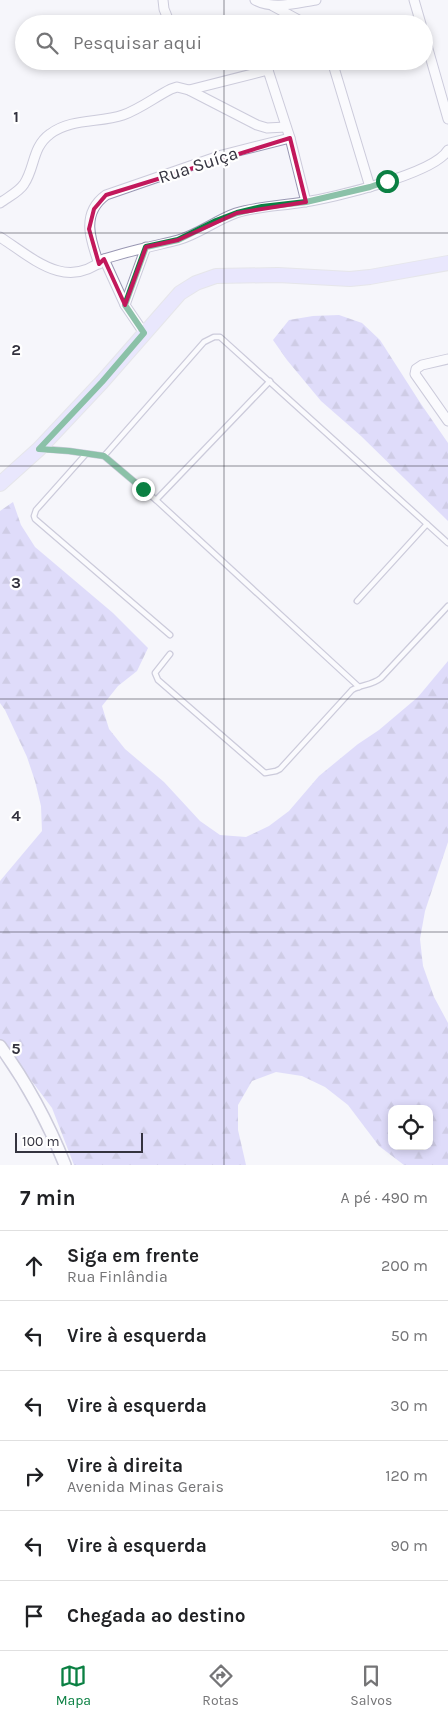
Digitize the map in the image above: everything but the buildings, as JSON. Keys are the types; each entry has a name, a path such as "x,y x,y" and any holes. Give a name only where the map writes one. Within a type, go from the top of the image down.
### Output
{"main road":[{"path":"0,484 39,449 102,382 180,293 204,279 216,276 278,276 350,279 446,267"}],"street":[{"path":"163,0 167,15"},
{"path":"273,6 316,0"},
{"path":"414,0 418,15"},
{"path":"259,2 273,6 290,15"},
{"path":"433,66 448,119"},
{"path":"189,90 254,70"},
{"path":"268,70 290,138 306,202"},
{"path":"334,70 370,187"},
{"path":"0,203 19,190 24,184 36,151 42,140 52,132 81,122 123,115 177,87 189,90 257,125 267,128 286,127"},
{"name":"Rua Suíça","path":"101,262 91,243 89,229 94,208 98,201 106,195 222,155 290,138"},
{"path":"0,237 47,267 71,273 83,272 101,262 146,247 178,240 237,213 262,207 306,202 370,187 422,169 436,162 448,150"},
{"path":"125,305 146,247"},
{"path":"101,262 125,305 144,333"},
{"path":"448,359 418,367 416,370 416,377 448,421"},
{"path":"0,1046 22,1076 53,1136 65,1165"}],"lane":[{"path":"104,456 204,342 214,337 224,339 448,543"},
{"path":"156,500 270,381"},
{"path":"39,449 104,456 156,500 359,686"},
{"path":"86,454 36,510 35,519 170,636"},
{"path":"357,601 427,524"},
{"path":"170,654 155,673 158,680 265,773 276,772 347,695 359,686 373,684 382,678 448,606"}],"highlighted area":[{"path":"290,138 306,202 237,213 178,240 146,247 125,305 104,259 99,264 89,229 94,209 106,195"}],"green space":[{"path":"339,315 362,323 380,340 448,443 448,521 361,436 321,401 273,340 289,320 313,316"},
{"path":"13,502 21,525 35,547 113,613 148,648 137,671 118,686 102,706 109,729 125,749 164,782 200,821 220,835 246,837 269,826 289,811 319,776 418,697 448,661 448,842 425,911 420,939 423,966 434,997 448,1023 448,1165 404,1165 379,1146 348,1105 325,1087 302,1076 276,1072 252,1081 238,1105 238,1130 246,1165 74,1165 52,1108 0,1039 0,881 42,831 41,806 35,781 27,757 0,703 0,511"}],"route":[{"path":"143,489 104,456 39,449 102,382 144,333 125,305 146,247 178,240 237,213 262,207 306,202 370,187 387,181"}]}
